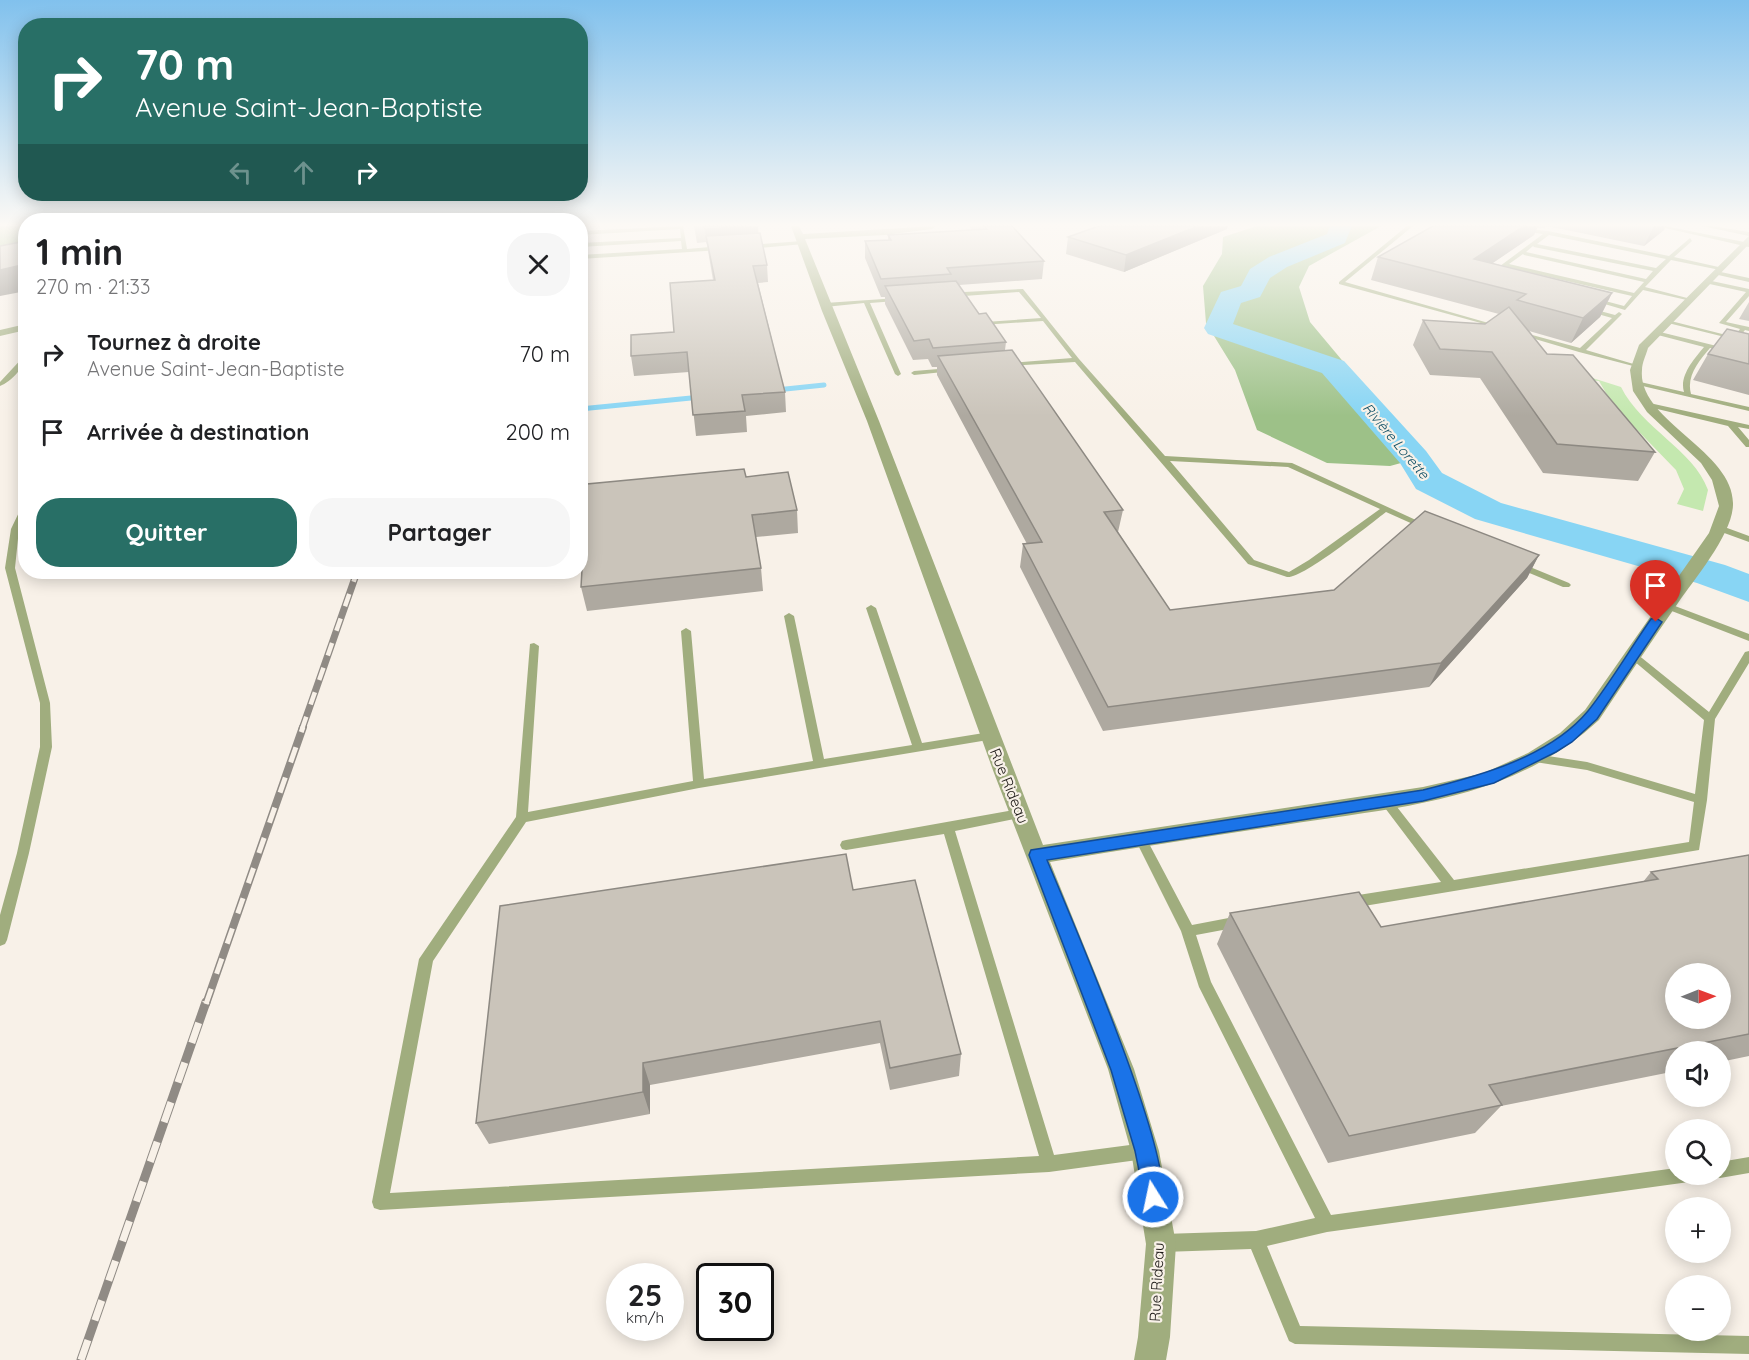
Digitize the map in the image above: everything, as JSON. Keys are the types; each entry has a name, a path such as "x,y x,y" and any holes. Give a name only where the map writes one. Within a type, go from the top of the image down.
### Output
{"street":[{"name":"Rue Rideau","path":"819,289 873,421 990,736 1121,1070 1145,1151 1161,1244 1155,1337 1150,1360"},
{"path":"1037,855 1423,795 1489,779 1535,758 1567,738 1592,715 1706,550 1719,528 1727,502 1724,488 1716,475 1648,404 1636,383 1635,366 1643,347 1699,289"},
{"path":"0,333 18,329"}],"lane":[{"path":"1364,289 1501,328"},
{"path":"1611,289 1635,295"},
{"path":"1581,351 1625,308 1640,289"},
{"path":"1647,289 1689,300"},
{"path":"953,295 1021,290 1077,360 1251,562 1290,575 1385,510"},
{"path":"1667,322 1738,340 1746,329 1722,322 1749,292"},
{"path":"964,294 970,304"},
{"path":"825,305 909,298"},
{"path":"1583,298 1625,308"},
{"path":"866,301 898,374"},
{"path":"1582,308 1616,317"},
{"path":"977,314 983,324 1045,319"},
{"path":"1512,332 1635,366"},
{"path":"1656,333 1749,356"},
{"path":"1688,395 1685,385 1693,365 1708,346"},
{"path":"996,366 1077,360"},
{"path":"0,384 5,382 18,366"},
{"path":"914,373 961,369"},
{"path":"1636,383 1749,409"},
{"path":"1648,404 1749,427"},
{"path":"1731,424 1749,445"},
{"path":"1163,458 1289,465 1438,532"},
{"path":"0,940 23,853 46,747 45,703 10,568 15,529 18,523"},
{"path":"1719,528 1749,539"},
{"path":"1513,563 1566,585"},
{"path":"1672,598 1749,638"},
{"path":"871,608 918,747"},
{"path":"789,616 819,763"},
{"path":"686,631 699,784"},
{"path":"534,646 522,818 426,959 380,1202 1049,1164 1145,1151"},
{"path":"1336,905 1695,846 1710,719 1749,654"},
{"path":"1633,656 1710,719"},
{"path":"522,818 699,784 990,736"},
{"path":"1535,758 1587,766 1701,800"},
{"path":"1386,801 1451,886"},
{"path":"846,845 1020,814"},
{"path":"948,828 1049,1164"},
{"path":"1141,839 1188,931 1204,983 1327,1224"},
{"path":"1188,931 1257,919"},
{"path":"1731,1168 1749,1165"},
{"path":"1161,1244 1256,1240 1327,1224 1665,1177"},
{"path":"1256,1240 1295,1335 1749,1345"}],"green space":[{"path":"1203,289 1300,289 1310,322 1423,457 1390,466 1327,463 1257,430 1235,370 1206,323"},
{"path":"1583,375 1621,387 1641,415 1691,463 1708,490 1703,511 1677,504 1684,489 1676,470 1613,405 1599,381 1584,380"}],"building":[{"path":"671,289 759,289 785,392 742,395 745,411 693,415 687,352 631,356 631,335 674,332"},
{"path":"887,289 962,289 979,314 986,313 1006,342 933,348 929,339 914,341"},
{"path":"1508,289 1598,289 1612,293 1583,318 1517,300 1526,294"},
{"path":"1509,307 1547,354 1573,355 1655,452 1557,444 1492,352 1440,349 1423,320 1485,324"},
{"path":"1727,329 1749,334 1749,364 1708,354"},
{"path":"1012,350 1123,510 1104,512 1170,610 1334,590 1425,511 1539,555 1441,663 1108,707 1023,544 1042,542 938,356"},
{"path":"744,469 746,477 788,472 797,510 752,515 761,568 581,587 581,579 588,579 588,484"},
{"path":"846,854 853,890 915,880 961,1054 890,1068 880,1021 643,1063 643,1092 476,1123 500,906"},
{"path":"1749,855 1749,1034 1713,1041 1665,1041 1665,1050 1489,1085 1502,1105 1349,1136 1230,913 1359,892 1381,927 1658,879 1651,872"}],"waterway":[{"name":"Rivière Lorette","path":"1252,289 1230,298 1218,328 1333,367 1414,458 1429,481 1488,511 1711,574 1749,589"},
{"path":"776,390 824,385"},
{"path":"588,408 701,397"}],"railway":[{"path":"302,729 355,579"},
{"path":"206,1004 303,727"},
{"path":"81,1360 206,1002"}],"route":[{"path":"1153,1197 1145,1151 1121,1070 1037,855 1423,795 1489,779 1535,758 1567,738 1592,715 1656,622"}]}
